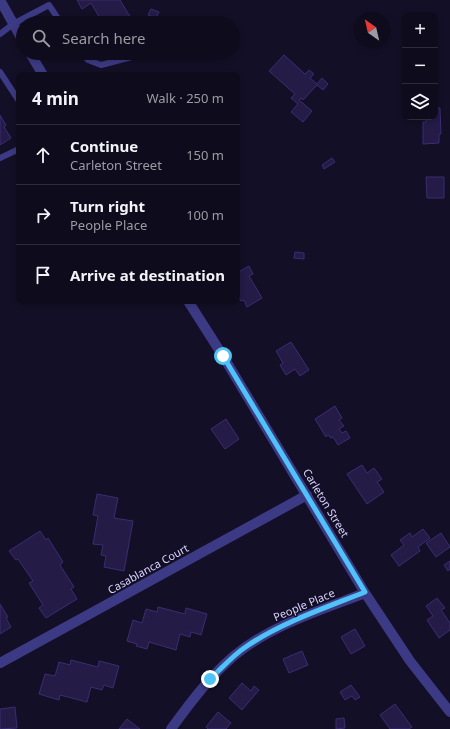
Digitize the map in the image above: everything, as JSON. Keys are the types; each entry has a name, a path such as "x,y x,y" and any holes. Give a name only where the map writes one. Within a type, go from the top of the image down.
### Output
{"street":[{"path":"0,0 16,29"},
{"path":"34,60 41,72"},
{"name":"Carleton Street","path":"190,304 223,356 365,592 410,661 450,712"},
{"name":"Casablanca Court","path":"0,663 307,496"},
{"name":"People Place","path":"171,729 210,679 246,646 287,624 365,592"}],"lane":[{"path":"25,16 47,2 56,16"},
{"path":"0,34 16,22"},
{"path":"88,60 101,65 120,60"},
{"path":"0,72 16,96"},
{"path":"0,158 16,150"}],"building":[{"path":"77,0 120,0 130,16 99,16 91,3 82,9"},
{"path":"151,9 159,12 157,16 148,15"},
{"path":"284,55 305,74 309,70 314,74 310,78 317,84 322,78 328,84 323,90 317,85 303,100 301,98 299,100 312,111 303,122 291,112 298,104 291,98 295,94 269,71"},
{"path":"438,108 440,108 441,134 439,134 439,143 423,144 423,122 426,122 426,120 438,120"},
{"path":"0,115 6,125 4,127 11,138 0,145"},
{"path":"332,158 335,162 324,169 322,165"},
{"path":"426,177 444,177 444,198 427,198"},
{"path":"295,252 304,253 304,259 294,258"},
{"path":"249,266 253,274 249,276 262,298 247,307 244,300 241,301 240,299 240,271"},
{"path":"291,342 309,370 300,376 295,369 286,375 280,365 283,363 276,351"},
{"path":"335,406 342,418 339,420 344,426 339,429 342,433 346,431 350,438 338,445 333,437 331,438 328,435 326,437 315,419"},
{"path":"226,419 239,439 225,449 211,429"},
{"path":"362,465 367,473 374,468 382,479 377,482 384,492 367,504 347,474"},
{"path":"97,494 118,498 114,518 133,521 124,571 104,567 106,556 101,555 103,545 93,544 98,516 93,515"},
{"path":"423,529 430,538 418,547 420,551 399,566 391,555 404,545 400,540 410,533 412,537"},
{"path":"40,531 46,540 48,538 63,562 60,565 74,587 71,589 77,599 46,618 39,608 43,605 29,583 33,581 18,559 16,560 9,551"},
{"path":"441,533 450,547 436,557 426,543"},
{"path":"450,561 450,569 448,571 444,565"},
{"path":"437,598 445,608 441,610 450,623 450,630 439,638 427,620 433,616 426,606"},
{"path":"0,604 8,617 6,618 11,627 0,634"},
{"path":"158,607 185,614 186,608 207,614 201,635 191,632 190,637 180,634 176,650 149,642 147,649 136,646 137,644 127,641 133,620 142,623 146,609 157,612"},
{"path":"355,629 365,646 351,654 341,637"},
{"path":"302,651 308,665 289,673 283,659"},
{"path":"71,660 98,667 99,661 119,666 113,688 104,685 102,690 91,687 87,702 60,695 59,700 39,694 45,674 55,676 59,662 70,665"},
{"path":"242,683 251,691 254,686 259,690 242,710 229,698"},
{"path":"351,685 360,697 355,700 352,696 345,700 340,692"},
{"path":"395,704 412,727 409,729 390,729 380,715"},
{"path":"15,707 17,728 0,729 0,709"},
{"path":"218,712 231,723 226,729 208,729 206,727"},
{"path":"344,718 345,728 336,729 336,719"},
{"path":"127,719 140,729 119,729"}],"route":[{"path":"210,679 246,646 261,637 287,624 365,592 223,356"}]}
